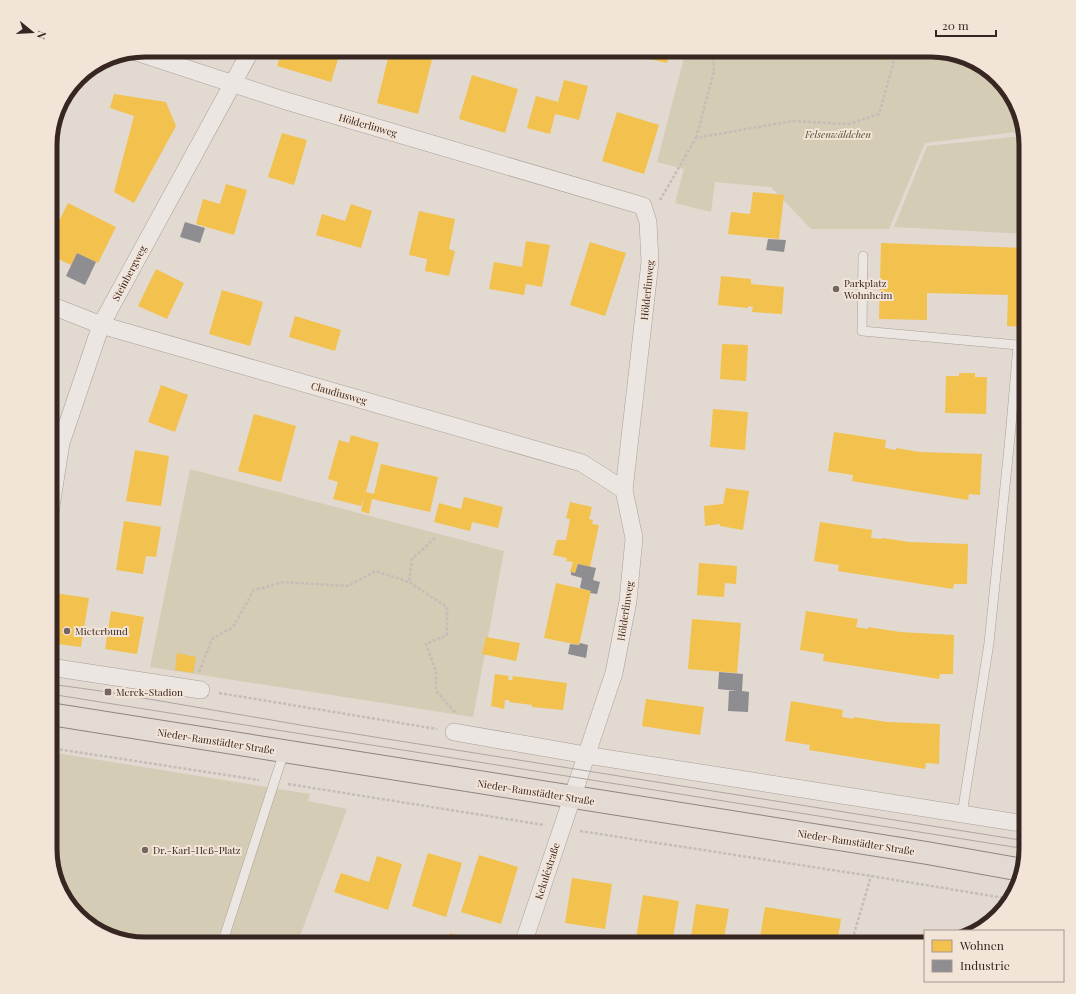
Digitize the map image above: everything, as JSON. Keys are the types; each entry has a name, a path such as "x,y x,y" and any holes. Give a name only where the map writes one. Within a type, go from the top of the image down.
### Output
{"main road":[{"name":"Nieder-Ramstädter Straße","path":"57,715 931,854 1016,869"}],"street":[{"name":"Hölderlinweg","path":"151,57 232,84 643,206 648,222 650,262 624,490 634,538 628,601 614,673 572,797"},
{"name":"Steinbergweg","path":"57,468 61,443 101,325 247,57"},
{"name":"Claudiusweg","path":"57,308 101,325 582,463 624,490"},
{"path":"57,668 201,690"},
{"path":"454,732 586,755 1019,823"},
{"name":"Kekuléstraße","path":"525,937 572,797"}],"lane":[{"path":"863,256 862,331 1018,345 1010,437 988,643 962,814"},
{"path":"224,937 284,752"}],"path":[{"path":"648,222 696,138 714,72 713,57"},
{"path":"696,138 792,121 849,124 879,114 895,57"},
{"path":"981,73 983,76 990,80"},
{"path":"1017,126 1019,138"},
{"path":"409,582 412,559 435,538"},
{"path":"454,732 201,690 199,672 212,639 233,627 254,590 284,582 348,586 376,571 409,582 447,607 447,635 426,644 436,671 436,691 458,715"},
{"path":"57,749 275,782 1004,898"},
{"path":"853,937 871,876"}],"green space":[{"name":"Felsenwäldchen","path":"684,57 931,57 948,59 970,66 985,75 997,87 1012,111 1018,132 925,143 889,229 811,229 771,187 715,182 711,212 675,203 684,169 657,162"},
{"path":"1019,137 1019,234 894,227 927,146"},
{"path":"190,469 504,551 473,717 150,667"},
{"path":"57,753 310,794 308,801 347,809 300,937 139,937 128,935 106,928 96,922 75,903 66,888 60,872 57,855"}],"building: Wohnen":[{"path":"280,57 339,57 331,82 277,66"},
{"path":"388,57 421,57 432,60 418,114 377,103"},
{"path":"641,57 668,57 667,63"},
{"path":"472,75 518,89 505,133 459,119"},
{"path":"564,80 588,86 579,120 555,114 550,134 527,128 536,96 558,102"},
{"path":"114,94 166,102 176,126 134,203 114,192 134,116 110,108"},
{"path":"617,112 659,125 644,174 602,161"},
{"path":"282,133 307,140 294,185 268,177"},
{"path":"226,184 247,190 234,235 196,224 203,199 220,204"},
{"path":"753,192 784,195 779,239 728,234 731,212 750,214"},
{"path":"68,203 116,227 98,263 77,253 71,265 57,258 57,225"},
{"path":"351,204 372,211 361,248 316,235 322,214 345,221"},
{"path":"419,211 455,219 449,249 455,251 449,276 425,271 427,259 409,255"},
{"path":"526,241 550,245 542,287 526,284 524,295 489,289 494,262 522,267"},
{"path":"590,242 626,253 605,316 570,305"},
{"path":"881,243 1019,248 1019,327 1007,326 1008,295 927,293 927,320 879,319"},
{"path":"156,269 184,283 167,319 138,306"},
{"path":"721,276 751,279 751,284 784,287 782,314 752,312 753,307 748,306 748,308 718,305"},
{"path":"222,290 263,302 250,346 209,334"},
{"path":"295,316 341,330 335,351 289,337"},
{"path":"722,344 748,345 746,381 720,379"},
{"path":"959,373 975,373 975,377 987,377 986,414 945,413 946,376 959,376"},
{"path":"161,385 188,395 175,432 148,422"},
{"path":"713,409 748,412 745,450 710,447"},
{"path":"254,414 296,426 281,482 238,471"},
{"path":"834,432 886,440 885,448 896,450 896,448 920,452 982,454 980,495 969,494 968,500 852,481 853,475 828,471"},
{"path":"351,435 379,443 366,492 374,494 381,464 438,477 430,512 372,499 369,514 361,511 364,497 361,506 333,499 338,482 328,479 339,440 349,443"},
{"path":"135,450 169,456 161,506 126,501"},
{"path":"726,488 749,491 743,530 720,526 720,524 705,526 704,506 723,504"},
{"path":"464,497 503,507 498,528 472,522 470,531 434,522 439,503 461,509"},
{"path":"570,502 592,507 589,519 593,520 592,524 599,525 590,567 578,564 575,573 570,572 573,562 566,561 567,558 553,555 557,540 566,540 570,519 566,518"},
{"path":"124,521 161,527 156,557 146,556 143,574 116,570"},
{"path":"820,522 872,530 871,538 883,538 909,542 968,544 967,584 954,584 953,589 838,571 839,565 814,561"},
{"path":"699,563 737,566 736,584 725,583 724,597 697,595"},
{"path":"556,583 591,591 579,645 544,638"},
{"name":"Mieterbund","path":"57,593 89,598 81,647 57,644"},
{"path":"111,611 144,617 137,654 105,649"},
{"path":"806,611 858,619 856,627 868,629 868,627 900,632 954,635 953,674 940,674 939,679 823,661 824,654 800,650"},
{"path":"692,619 741,623 737,673 688,669"},
{"path":"486,637 520,643 516,661 482,654"},
{"path":"177,653 196,657 193,673 175,670"},
{"path":"495,674 509,676 508,680 512,680 513,676 567,683 563,710 532,707 532,705 509,702 509,700 505,700 504,709 491,706"},
{"path":"646,699 704,707 700,735 642,726"},
{"path":"791,701 843,710 842,717 854,719 854,717 887,722 940,724 939,764 926,763 925,769 809,750 810,745 785,741"},
{"path":"428,853 462,863 446,917 412,906"},
{"path":"479,855 518,867 501,924 461,912"},
{"path":"377,856 402,864 388,910 334,892 341,873 369,882"},
{"path":"572,878 612,884 605,929 565,923"},
{"path":"643,895 679,901 673,937 636,937"},
{"path":"696,904 729,909 724,937 691,937"},
{"path":"765,907 841,919 838,937 760,937"},
{"path":"450,933 462,937 449,937"}],"building: Industrie":[{"path":"185,222 205,228 200,243 180,237"},
{"path":"768,239 786,240 784,252 766,250"},
{"path":"77,253 96,262 85,285 66,276"},
{"path":"578,564 596,568 593,580 600,582 597,594 590,593 591,591 580,588 582,578 571,575 571,572 575,573"},
{"path":"580,643 588,645 586,658 568,654 570,644 579,645"},
{"path":"719,672 743,674 742,691 749,692 748,712 728,711 729,691 737,691 718,689"}],"tram line":[{"path":"57,685 1019,840"},
{"path":"57,695 1019,848"}],"place":[{"name":"Parkplatz Wohnheim","path":"836,289"},
{"name":"Mieterbund","path":"67,631"},
{"name":"Merck-Stadion","path":"108,692"},
{"name":"Dr.-Karl-Heß-Platz","path":"145,850"}]}
